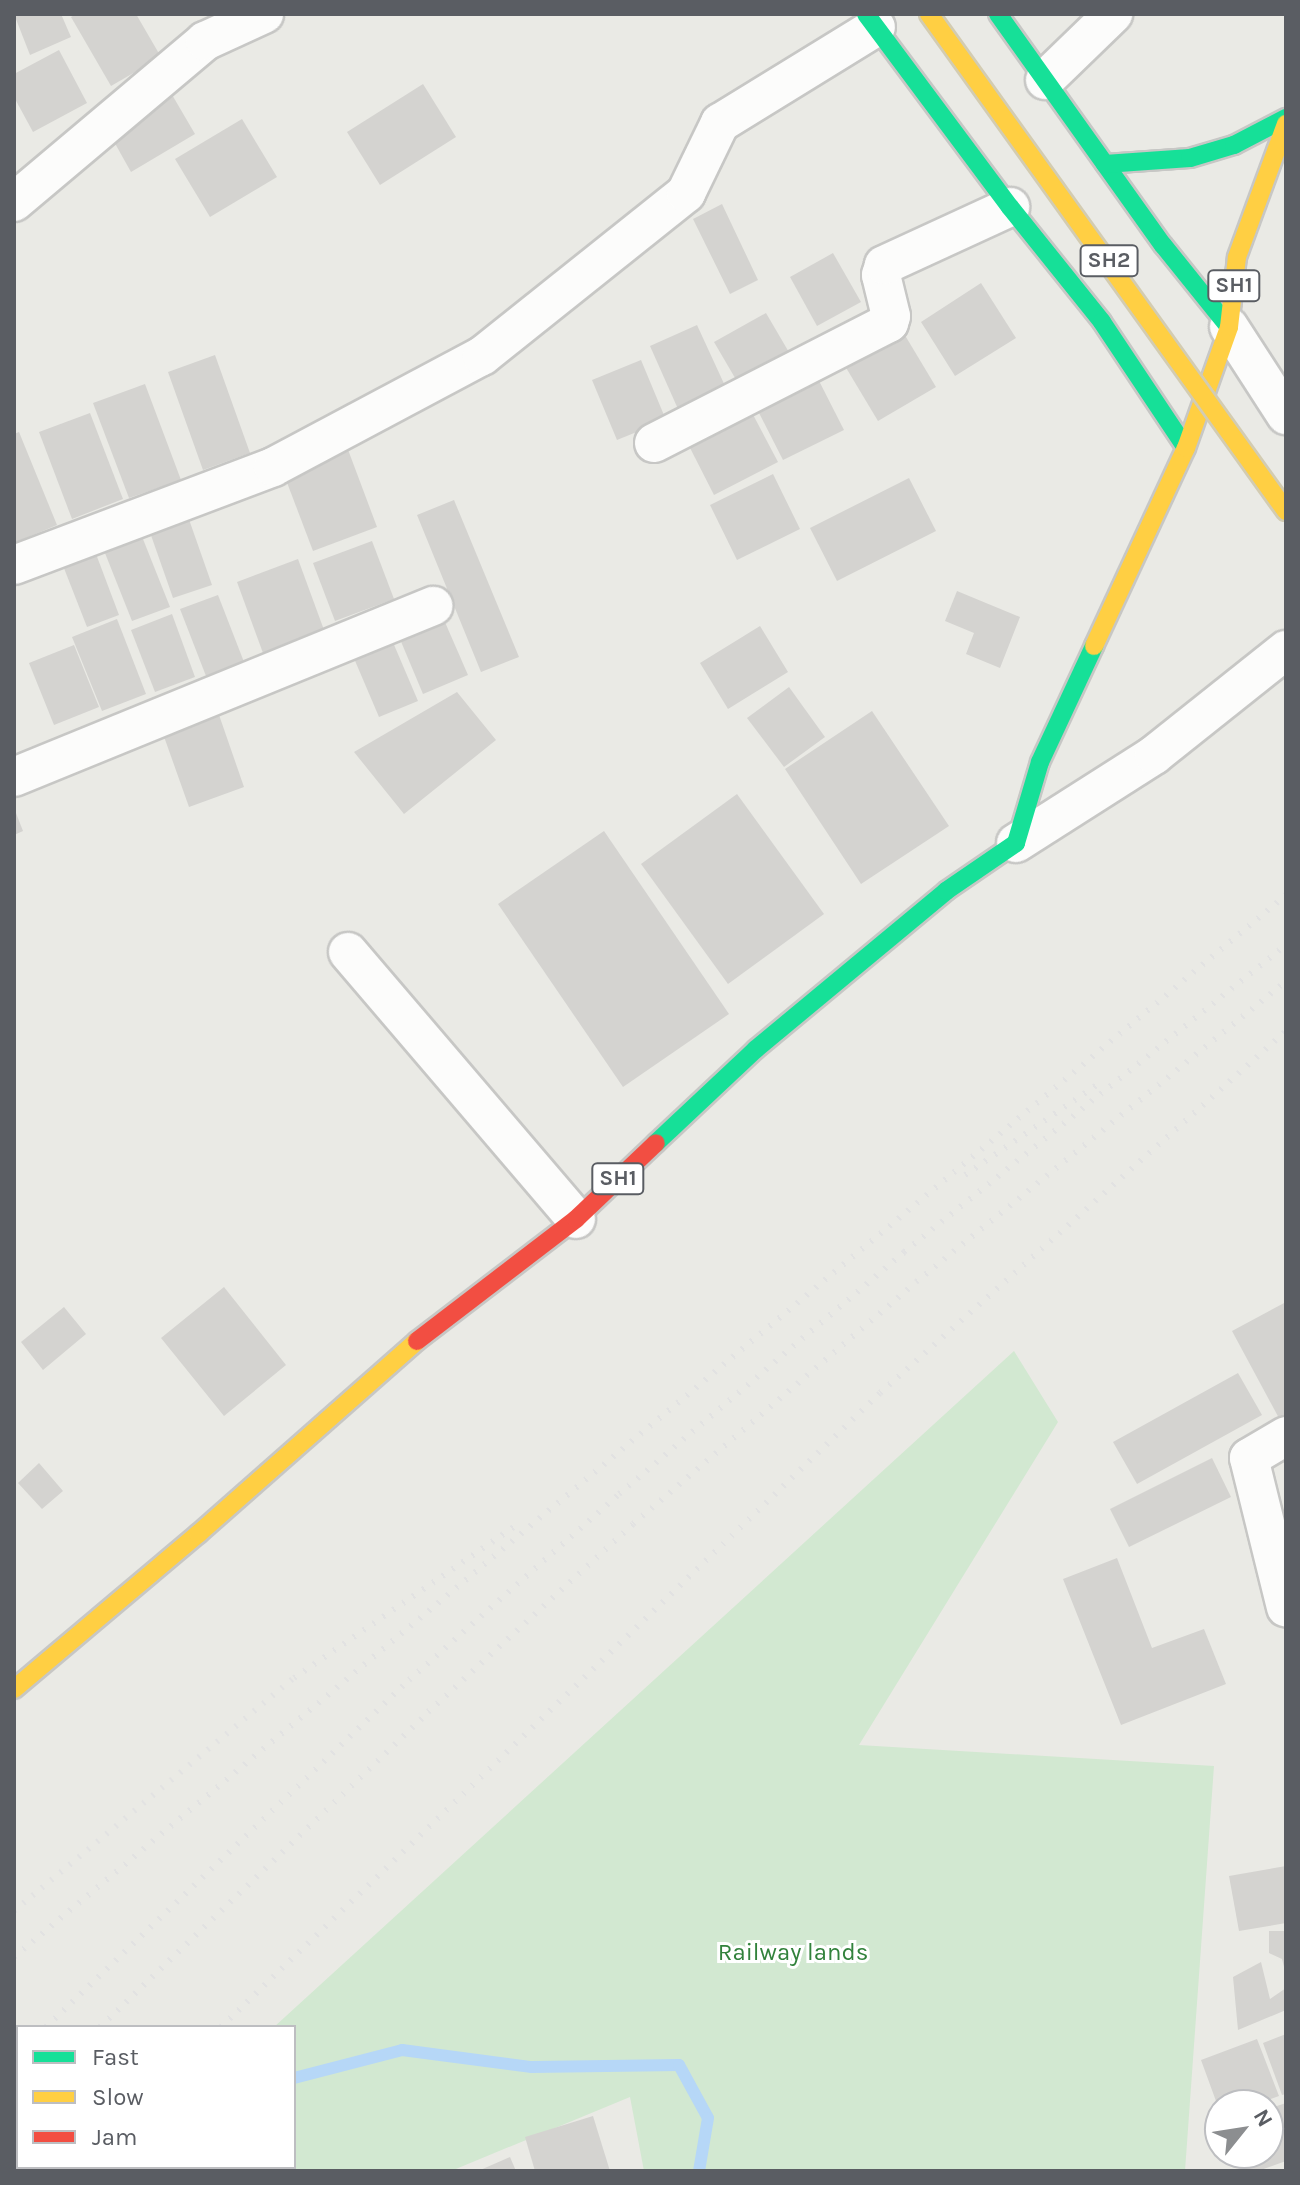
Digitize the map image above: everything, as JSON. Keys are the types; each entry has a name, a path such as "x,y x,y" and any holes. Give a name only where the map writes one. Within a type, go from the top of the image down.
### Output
{"main road":[{"name":"SH2","path":"929,14 1178,356 1286,511"},
{"path":"998,14 1105,164 1229,327"},
{"path":"871,21 1010,207 1102,322 1186,448"},
{"path":"1105,164 1190,158 1234,145 1286,118"},
{"name":"SH1","path":"14,1689 198,1534 412,1345 576,1219 756,1049 946,891 1016,843 1040,762 1186,448 1229,327 1237,257 1286,124"}],"street":[{"path":"14,202 205,41 264,14"},
{"path":"1045,80 1113,14"},
{"path":"14,565 273,467 482,356 686,193 720,123 871,21"},
{"path":"654,443 889,323 891,316 881,275 884,265 1010,207"},
{"path":"1229,327 1286,415"},
{"path":"14,777 433,606"},
{"path":"1016,843 1154,755 1286,650"},
{"path":"348,952 576,1219"},
{"path":"1286,1436 1249,1458 1286,1608"}],"green space":[{"name":"Railway lands","path":"1014,1351 1058,1422 859,1745 1214,1766 1185,2171 644,2171 630,2097 451,2171 117,2171 296,2169 296,2025 276,2025"}],"building":[{"path":"14,14 61,14 71,37 30,55"},
{"path":"76,14 136,14 161,57 111,86 71,17"},
{"path":"59,50 87,103 33,132 14,97 14,74"},
{"path":"423,84 456,137 380,185 347,132"},
{"path":"171,93 195,134 131,172 108,131"},
{"path":"242,119 277,177 210,217 175,159"},
{"path":"722,204 758,280 730,294 693,219"},
{"path":"833,253 861,302 817,326 790,277"},
{"path":"981,283 1016,338 955,376 921,322"},
{"path":"766,313 790,354 738,383 714,342"},
{"path":"697,325 726,388 678,409 650,346"},
{"path":"900,327 936,387 878,421 842,361"},
{"path":"215,355 250,453 203,470 168,372"},
{"path":"641,360 666,420 617,440 592,380"},
{"path":"815,373 844,430 783,460 754,403"},
{"path":"145,384 181,480 129,498 93,403"},
{"path":"749,407 778,462 714,495 686,440"},
{"path":"90,413 123,499 72,519 39,432"},
{"path":"19,432 57,525 14,543 14,434"},
{"path":"347,447 377,527 313,551 283,472"},
{"path":"773,474 800,529 737,560 710,505"},
{"path":"909,478 936,531 837,581 810,528"},
{"path":"454,500 519,657 481,672 417,515"},
{"path":"185,508 212,585 173,598 146,521"},
{"path":"139,529 170,607 132,621 101,543"},
{"path":"372,541 394,599 335,621 313,563"},
{"path":"93,546 119,615 87,627 60,558"},
{"path":"298,559 324,630 263,653 237,582"},
{"path":"957,591 1020,617 1000,668 966,654 974,633 945,621"},
{"path":"218,595 244,662 206,676 180,609"},
{"path":"441,613 468,675 423,694 397,632"},
{"path":"172,614 195,677 155,692 131,630"},
{"path":"117,619 146,694 102,711 72,637"},
{"path":"760,626 788,672 728,709 700,663"},
{"path":"389,633 418,701 379,717 350,649"},
{"path":"74,645 99,707 54,725 29,663"},
{"path":"789,687 825,737 784,767 747,718"},
{"path":"457,692 496,740 404,814 354,752"},
{"path":"872,711 949,826 861,884 785,769"},
{"path":"218,712 244,787 189,807 162,731"},
{"path":"737,794 824,914 728,984 641,864"},
{"path":"14,808 23,831 14,835"},
{"path":"604,831 729,1014 623,1087 498,904"},
{"path":"224,1287 286,1365 224,1416 161,1338"},
{"path":"1286,1302 1286,1417 1280,1420 1232,1331"},
{"path":"64,1307 86,1334 43,1370 21,1342"},
{"path":"1238,1373 1262,1415 1137,1484 1113,1442"},
{"path":"1212,1458 1231,1497 1129,1547 1110,1509"},
{"path":"39,1463 63,1491 42,1509 18,1483"},
{"path":"1117,1558 1152,1648 1204,1629 1226,1684 1121,1725 1063,1579"},
{"path":"1286,1866 1286,1923 1239,1931 1229,1876"},
{"path":"1269,1931 1286,1931 1286,1975 1282,1959 1269,1953"},
{"path":"1261,1962 1270,1999 1286,1988 1286,2010 1238,2030 1233,1977"},
{"path":"1286,2034 1286,2094 1284,2089 1280,2089 1263,2043"},
{"path":"1257,2039 1276,2089 1212,2089 1201,2060"},
{"path":"1286,2103 1284,2162 1284,2104"},
{"path":"593,2116 610,2171 535,2171 525,2137"},
{"path":"510,2157 516,2171 478,2171"},
{"path":"1240,2169 1264,2169 1258,2171"}],"waterway":[{"path":"296,2077 402,2050 532,2067 679,2065 708,2118 699,2171"}],"railway":[{"path":"14,1957 1286,895"},
{"path":"48,2025 409,1680 619,1494 904,1252 1286,945"},
{"path":"102,2025 428,1712 633,1524 916,1282 1286,981"},
{"path":"223,2025 880,1393 1286,1031"},
{"path":"965,1175 1097,1085"},
{"path":"14,1911 294,1678 521,1522"}],"traffic: fast":[{"path":"866,14 1010,207 1102,322 1186,448"},
{"path":"998,14 1163,245 1229,327"},
{"path":"1105,164 1190,158 1234,145 1286,118"},
{"path":"656,1143 756,1049 946,891 1016,843 1040,762 1094,646"}],"traffic: slow":[{"path":"929,14 1286,511"},
{"path":"1094,646 1186,448 1229,327 1237,257 1286,124"},
{"path":"14,1689 198,1534 417,1341"}],"traffic: jam":[{"path":"417,1341 576,1219 656,1143"}]}
